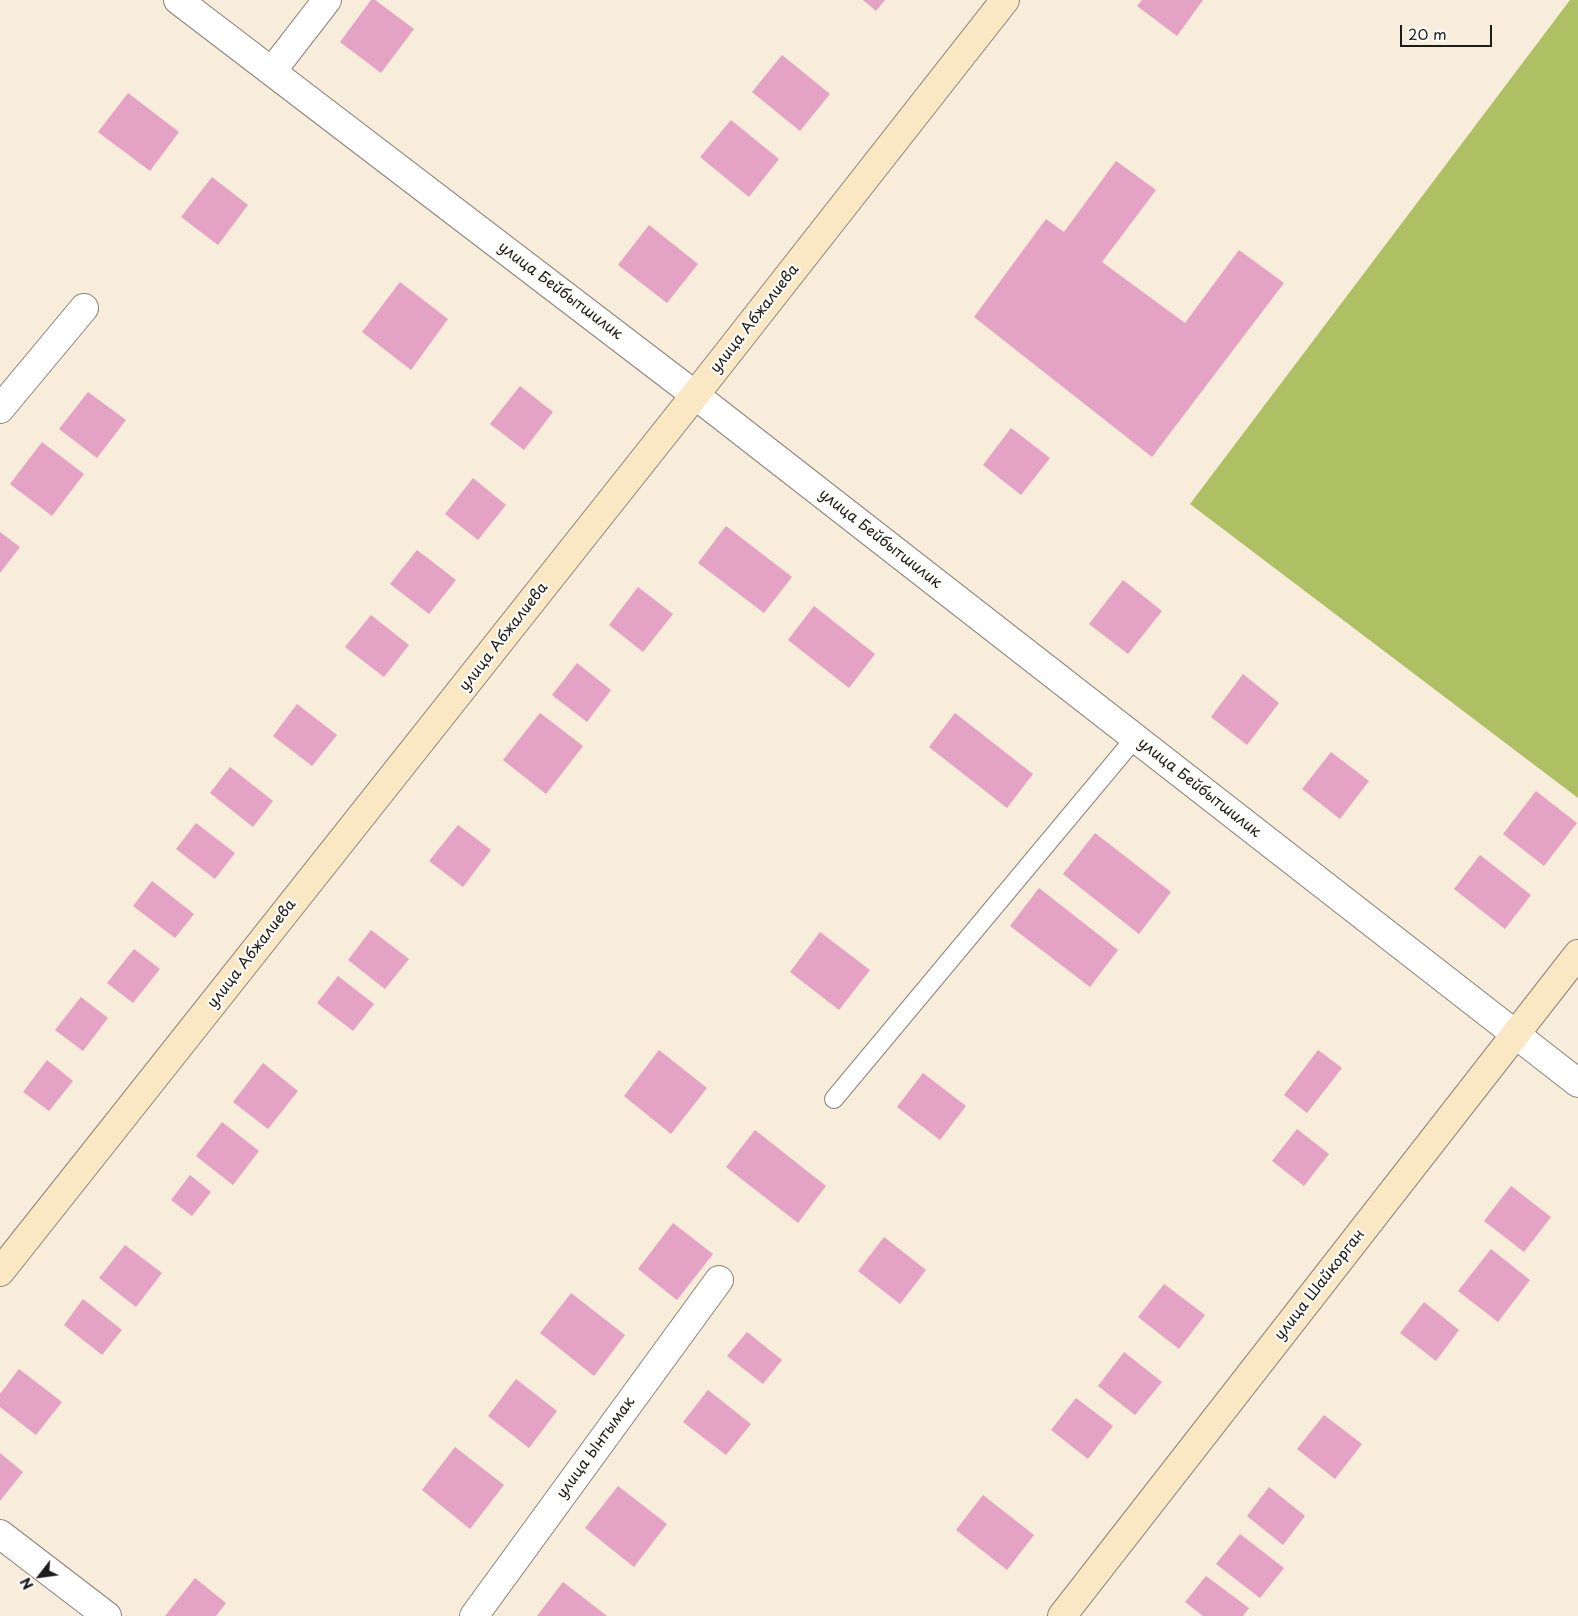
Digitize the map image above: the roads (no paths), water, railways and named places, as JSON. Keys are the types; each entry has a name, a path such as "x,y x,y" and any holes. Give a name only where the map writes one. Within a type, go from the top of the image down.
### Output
{"street":[{"name":"улица Бейбытшилик","path":"178,0 695,395 1578,1083"},
{"path":"272,71 328,0"},
{"name":"улица Абжалиева","path":"0,1272 695,395 1005,0"},
{"path":"0,409 84,308"},
{"name":"улица Шайкорган","path":"1062,1616 1578,954"},
{"name":"улица Ынтымак","path":"474,1616 719,1280"},
{"path":"0,1534 107,1616"}],"lane":[{"path":"834,1099 1135,738"}]}
